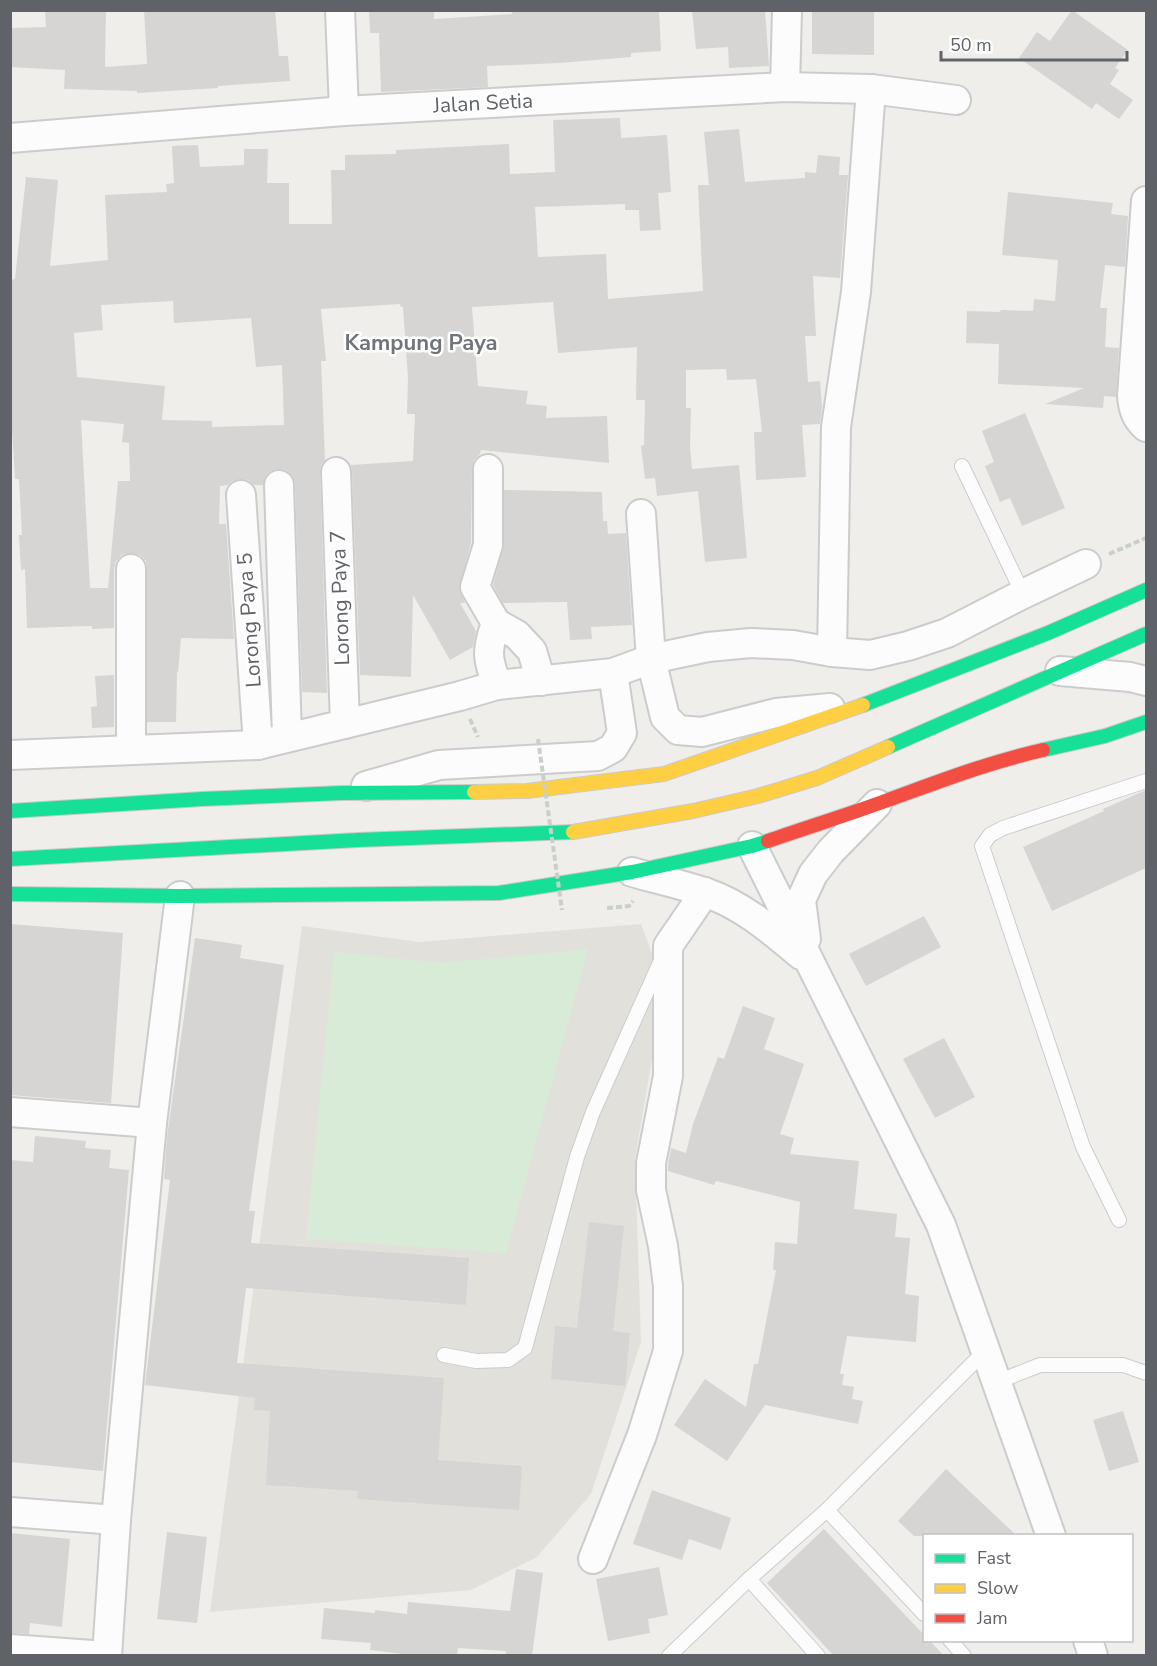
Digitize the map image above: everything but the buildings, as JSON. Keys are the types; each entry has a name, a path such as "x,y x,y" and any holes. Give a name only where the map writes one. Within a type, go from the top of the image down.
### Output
{"main road":[{"path":"10,811 341,793 527,791 664,774 865,704 1048,633 1146,590"},
{"path":"10,859 358,840 579,832 693,811 758,796 817,778 1146,634"},
{"path":"10,894 180,896 499,893 632,872 752,846 1006,758 1105,736 1146,722"}],"street":[{"path":"340,10 344,111"},
{"path":"785,87 787,10"},
{"name":"Jalan Setia","path":"10,138 344,111 785,87 871,88 956,100"},
{"path":"832,652 836,427 856,292 871,88"},
{"path":"1146,201 1132,396 1133,408 1139,421 1146,427"},
{"path":"488,469 488,545 475,587 496,623 517,635 532,651 541,681"},
{"name":"Lorong Paya 7","path":"336,472 345,724"},
{"path":"279,485 287,737"},
{"name":"Lorong Paya 5","path":"241,495 258,745"},
{"path":"641,514 651,659 665,717 678,730 702,732 776,713 865,704"},
{"path":"10,755 258,745 498,685 613,673 651,659 708,647 750,643 793,645 832,652 870,655 947,633 1086,564"},
{"path":"131,569 131,750"},
{"path":"496,623 489,642 490,664 498,685"},
{"path":"1060,670 1130,677 1146,681"},
{"path":"341,793 439,765 598,756 613,748 621,733 613,673"},
{"path":"810,962 801,900 813,874 831,851 877,804"},
{"path":"752,846 941,1225 1050,1534"},
{"path":"632,872 705,892 736,906 764,924 810,962"},
{"path":"593,1559 642,1436 668,1351 668,1286 663,1246 651,1190 651,1163 668,1076 668,946 705,892"},
{"path":"10,1649 106,1656 152,1123 180,896"},
{"path":"10,1112 152,1123"},
{"path":"10,1512 116,1520"}],"lane":[{"path":"962,466 1023,594"},
{"path":"1119,1220 1083,1147 982,846 990,835 1003,828 1146,781"},
{"path":"444,1355 476,1361 508,1360 525,1347 585,1134 668,946"},
{"path":"669,1656 749,1579 826,1510 985,1351"},
{"path":"997,1382 1040,1365 1123,1365 1146,1373"},
{"path":"826,1510 923,1613"},
{"path":"749,1579 818,1656"},
{"path":"951,1642 964,1656"}],"path":[{"path":"1086,564 1146,538"},
{"path":"460,696 481,746"},
{"path":"538,739 562,910"}],"shaded area":[{"path":"641,924 657,967 663,996 635,1158 641,1342 591,1494 537,1557 471,1590 210,1612 302,926 419,942"}],"green space":[{"path":"588,949 506,1253 306,1239 334,952 442,963"}],"traffic: fast":[{"path":"863,705 1048,633 1146,590"},
{"path":"888,747 1146,634"},
{"path":"1043,750 1105,736 1146,722"},
{"path":"10,811 341,793 474,792"},
{"path":"10,859 358,840 573,832"},
{"path":"10,894 180,896 499,893 632,872 768,841"}],"traffic: slow":[{"path":"474,792 527,791 664,774 863,705"},
{"path":"573,832 693,811 758,796 817,778 888,747"}],"traffic: jam":[{"path":"768,841 980,768 1043,750"}],"district":[{"name":"Kampung Paya","path":"421,342"}]}
